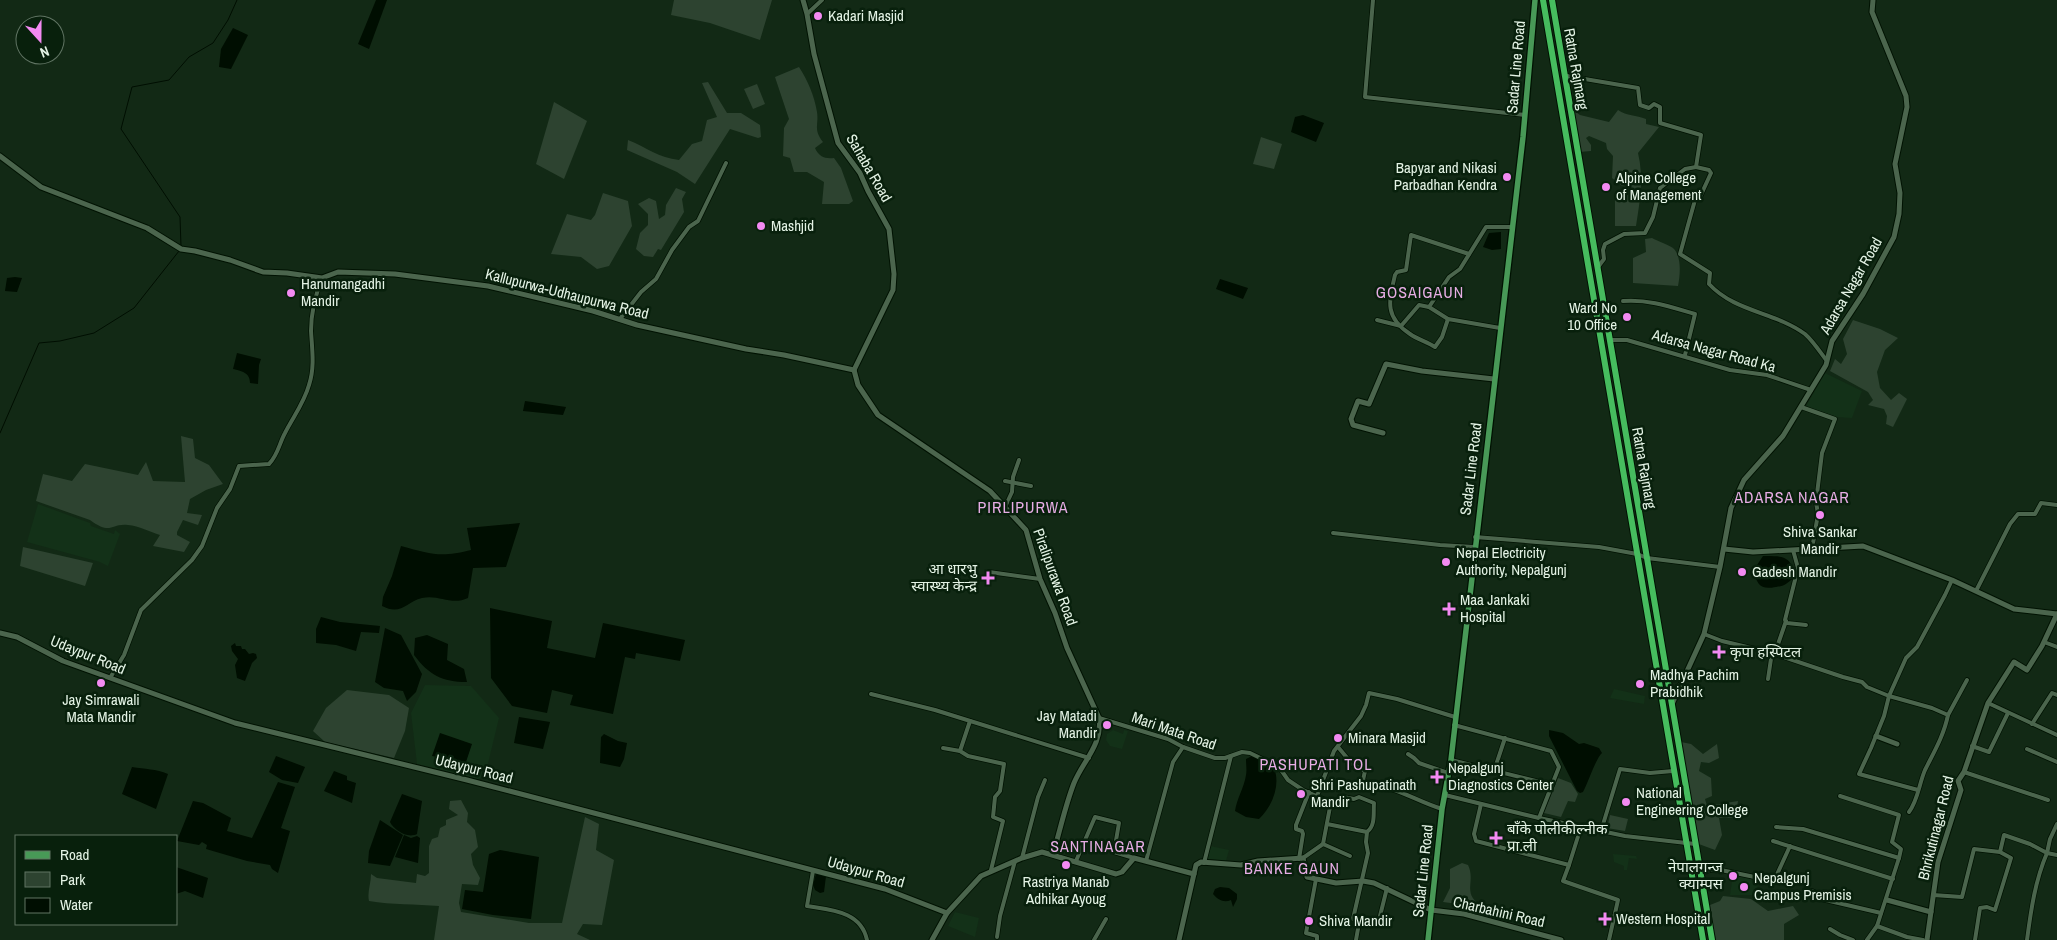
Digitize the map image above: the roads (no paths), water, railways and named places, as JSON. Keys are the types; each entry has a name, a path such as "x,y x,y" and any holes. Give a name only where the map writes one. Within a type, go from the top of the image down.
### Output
{"highway":[{"name":"Ratna Rajmarg","path":"1543,0 1703,940"},
{"name":"Ratna Rajmarg","path":"1552,0 1712,940"}],"main road":[{"name":"Sadar Line Road","path":"1428,940 1525,115 1534,0"}],"street":[{"name":"Sahaba Road","path":"803,0 814,54 838,143 860,173 889,229 891,237 895,282 893,290 854,370"},
{"path":"807,14 822,0"},
{"path":"1374,0 1365,97 1525,115"},
{"name":"Adarsa Nagar Road","path":"1672,704 1704,634 1724,549 1731,508 1744,480 1783,436 1801,407 1827,361 1832,341 1863,294 1894,237 1899,214 1900,193 1895,164 1906,108 1906,96 1872,12 1873,0"},
{"path":"1566,80 1567,76 1621,87 1638,88 1640,105 1649,108 1654,104 1660,107 1660,122 1702,135 1696,167"},
{"name":"Kallupurwa-Udhaupurwa Road","path":"0,156 41,187 147,228 181,249 195,250 263,272 322,278 338,272 395,274 488,286 746,349 784,354 854,370"},
{"path":"620,319 641,292 656,279 672,250 689,226 698,221 726,163"},
{"path":"1597,268 1604,259 1603,250 1606,244 1624,234 1643,233 1646,231 1653,217 1660,188 1663,184 1686,169 1696,167 1709,170 1711,173 1700,196 1693,205 1680,254 1710,273 1709,284 1722,295 1738,305 1767,316 1804,334 1827,361"},
{"path":"1429,307 1449,277 1460,269 1486,227 1512,227"},
{"path":"1448,319 1442,337 1434,347 1410,334 1392,320 1390,306 1395,275 1397,272 1406,270 1411,235 1470,254"},
{"path":"110,678 124,655 142,610 192,560 202,546 217,508 230,489 239,466 270,464 275,458 284,435 310,384 313,355 311,331 313,303 322,278"},
{"path":"1623,301 1638,300 1658,303 1695,314 1685,355"},
{"path":"1401,326 1419,305 1429,307 1448,319 1500,328"},
{"path":"1377,320 1401,326"},
{"name":"Adarsa Nagar Road Ka","path":"1610,340 1627,340 1685,355 1730,370 1768,375 1811,390"},
{"path":"1383,433 1353,425 1351,418 1358,401 1369,404 1386,364 1422,371 1494,379"},
{"name":"Piralipurawa Road","path":"854,370 858,384 878,415 990,491 1026,530 1040,579 1055,613 1067,648 1099,718"},
{"path":"1801,407 1835,419 1822,453 1816,502 1818,514 1812,548"},
{"path":"1005,507 1012,492 1012,477 1019,460"},
{"path":"1005,481 1031,486"},
{"path":"1976,591 2010,524 2018,514 2035,514 2041,503 2057,505"},
{"path":"1333,533 1440,546 1474,547"},
{"path":"1475,538 1580,545 1637,554 1647,558 1720,567"},
{"path":"1724,549 1753,552 1863,546 1952,580 2014,609 2057,614"},
{"path":"1768,679 1772,653 1776,650 1786,621 1798,568 1793,550"},
{"path":"989,572 1040,579"},
{"path":"1918,790 1859,774 1906,658 1917,647 1952,580"},
{"name":"Bhrikutinagar Road","path":"1927,940 1938,862 1961,790 1958,782 1964,772 1988,703 2014,662 2028,670 2057,614"},
{"path":"1786,621 1787,623 1806,625"},
{"name":"Udaypur Road","path":"0,633 17,637 63,661 235,723 467,780 813,871 885,888 947,913"},
{"path":"1704,634 1722,641 1772,653 1862,682 1867,687 1889,696 1932,708 1948,715"},
{"path":"2044,642 2057,647"},
{"path":"1909,812 1925,771 1936,750 1948,715 1967,680"},
{"path":"1317,796 1334,750 1361,716 1366,705 1368,693 1397,699 1454,717"},
{"path":"2032,724 2052,693 2057,695"},
{"path":"870,694 970,720 1089,758"},
{"path":"1988,703 2057,736"},
{"path":"1972,746 1989,752 2008,713"},
{"path":"1052,854 1075,781 1089,758 1099,736 1101,728 1099,718"},
{"name":"Mari Mata Road","path":"1099,718 1168,739 1183,747 1215,758 1231,756 1242,752 1250,753 1279,767 1288,780 1302,790 1325,800 1330,807"},
{"path":"960,751 970,720"},
{"path":"1454,725 1551,750 1559,767 1539,818"},
{"path":"1876,736 1897,744"},
{"path":"1494,771 1505,738"},
{"path":"1146,861 1174,762 1183,747"},
{"path":"1338,747 1349,762 1365,771 1362,780 1366,783 1388,788 1442,809"},
{"path":"943,748 1004,764 1000,791 995,797 993,817 1003,821 991,870"},
{"path":"2027,749 2057,762"},
{"path":"1408,754 1419,763 1448,774"},
{"path":"1204,863 1231,756"},
{"path":"1450,760 1552,785"},
{"path":"1601,831 1620,769 1650,772 1673,771"},
{"path":"1964,772 2048,800"},
{"path":"1022,858 1038,796 1045,780"},
{"path":"1309,792 1296,829 1302,831 1303,834 1301,858 1307,877 1316,879 1306,933 1317,936 1316,940"},
{"path":"1445,795 1539,818 1625,836 1695,844"},
{"path":"1840,796 1899,816 1892,842 1901,849 1899,858 1887,900 1877,926 1867,940"},
{"path":"1179,940 1196,865 1201,862 1241,865 1258,860 1301,858 1323,844 1330,807 1339,804 1343,797 1354,799 1359,797 1374,803 1373,824 1370,831 1367,832 1368,853 1352,920 1359,923 1356,940"},
{"path":"1481,804 1474,834 1476,841 1569,865"},
{"path":"1076,861 1095,817 1118,823 1114,852 1194,874"},
{"path":"1328,824 1367,832"},
{"path":"2027,940 2036,884 2050,839 2057,824"},
{"path":"1581,827 1563,881 1618,900 1608,940"},
{"path":"1776,827 1803,829 1899,858"},
{"path":"2000,852 2004,835 2030,844 2047,853 2057,855"},
{"path":"1773,841 1893,879"},
{"path":"1323,844 1350,856"},
{"path":"1699,872 1716,869 1774,881 1790,846"},
{"path":"1933,895 1962,897 1974,849 2000,852 2011,858 1995,910 1987,907 1980,908 1975,940"},
{"path":"932,940 947,913 981,876 991,870 1042,852 1116,874 1122,872 1134,858"},
{"path":"998,937 1000,916 1015,861"},
{"path":"813,871 808,906 843,912 851,916 865,931 867,940"},
{"name":"Charbahini Road","path":"1316,879 1336,883 1362,881 1374,883 1387,888 1404,899 1431,910 1464,914 1561,940"},
{"path":"1380,920 1387,888"},
{"path":"1812,891 1818,894 1817,898 1881,913"},
{"path":"1887,900 1931,912"},
{"path":"1094,940 1106,919"},
{"path":"1877,926 1907,937 1923,940"},
{"path":"1830,929 1840,936 1852,940"}],"water":[{"path":"376,0 387,0 369,49 358,44"},
{"path":"233,28 248,35 231,69 219,67 221,49"},
{"path":"1303,115 1324,123 1316,142 1291,132 1295,117"},
{"path":"1501,232 1501,249 1492,250 1483,247 1489,233"},
{"path":"7,278 22,278 17,292 5,291"},
{"path":"1220,279 1248,288 1243,299 1216,289"},
{"path":"237,353 261,359 258,384 250,383 247,374 233,369"},
{"path":"525,401 566,407 563,415 523,411"},
{"path":"520,523 506,567 473,568 468,598 456,601 428,597 394,610 382,606 383,597 401,546 436,554 451,554 471,550 467,528"},
{"path":"1763,556 1785,558 1789,561 1793,570 1793,578 1779,587 1766,588 1760,585 1753,571"},
{"path":"490,608 552,621 547,648 595,658 603,623 685,640 680,661 636,653 635,659 625,657 613,714 570,705 573,695 552,690 547,713 512,706 491,678"},
{"path":"321,617 340,622 380,626 379,633 361,632 356,651 336,645 316,643 316,629"},
{"path":"385,628 401,635 422,674 416,692 407,701 403,691 384,688 375,682"},
{"path":"427,635 448,644 447,660 464,669 467,682 443,679 425,668 414,655 415,638"},
{"path":"235,643 236,646 241,646 249,654 256,654 257,658 252,663 245,681 237,678 235,665 238,659 231,646"},
{"path":"519,717 550,722 543,749 514,743"},
{"path":"1549,730 1563,733 1579,744 1584,743 1599,748 1602,753 1583,792 1577,791 1549,736"},
{"path":"440,733 472,744 466,762 432,756"},
{"path":"604,734 627,743 624,759 620,767 600,763 601,737"},
{"path":"276,756 305,767 298,783 282,780 269,772"},
{"path":"1252,756 1274,768 1276,775 1274,795 1268,808 1259,819 1246,817 1235,811 1245,780 1246,759"},
{"path":"132,767 168,774 156,809 122,794"},
{"path":"334,771 347,776 347,780 356,783 352,803 324,791"},
{"path":"278,782 295,787 281,828 290,831 278,873 270,865 247,861 206,849 207,845 202,842 199,845 178,841 193,801 203,803 231,818 227,831 252,838"},
{"path":"402,794 422,801 417,834 405,835 394,828 390,822"},
{"path":"380,820 403,835 390,866 368,863 369,851"},
{"path":"404,835 411,838 417,836 420,838 418,863 395,857"},
{"path":"500,850 539,857 531,919 462,909 465,890 483,892 489,854"},
{"path":"178,868 208,878 203,898 185,891 178,893"},
{"path":"816,874 826,876 824,892 820,893 815,890 813,885"},
{"path":"1220,887 1229,888 1237,894 1233,907 1231,900 1221,900 1213,894 1215,889"}],"waterway":[{"path":"181,246 180,217 121,129 132,87 169,80 189,57 213,43 228,20 237,0"},
{"path":"0,433 39,343 60,341 94,333 134,308 179,251"}],"place":[{"name":"Kadari Masjid","path":"818,16"},
{"name":"Bapyar and Nikasi Parbadhan Kendra","path":"1507,177"},
{"name":"Alpine College of Management","path":"1606,187"},
{"name":"Mashjid","path":"761,226"},
{"name":"Hanumangadhi Mandir","path":"291,293"},
{"name":"Ward No 10 Office","path":"1627,317"},
{"name":"Shiva Sankar Mandir","path":"1820,515"},
{"name":"Nepal Electricity Authority, Nepalgunj","path":"1446,562"},
{"name":"Gadesh Mandir","path":"1742,572"},
{"name":"आ धारभु स्वास्थ्य केन्द्र","path":"988,578"},
{"name":"Maa Jankaki Hospital","path":"1449,609"},
{"name":"कृपा हस्पिटल","path":"1719,652"},
{"name":"Jay Simrawali Mata Mandir","path":"101,683"},
{"name":"Madhya Pachim Prabidhik","path":"1640,684"},
{"name":"Jay Matadi Mandir","path":"1107,725"},
{"name":"Minara Masjid","path":"1338,738"},
{"name":"Nepalgunj Diagnostics Center","path":"1437,777"},
{"name":"Shri Pashupatinath Mandir","path":"1301,794"},
{"name":"National Engineering College","path":"1626,802"},
{"name":"बाँके पोलीकील्नीक प्रा.ली","path":"1496,838"},
{"name":"Rastriya Manab Adhikar Ayoug","path":"1066,865"},
{"name":"नेपालगन्ज क्याम्पस","path":"1733,876"},
{"name":"Nepalgunj Campus Premisis","path":"1744,887"},
{"name":"Western Hospital","path":"1605,919"},
{"name":"Shiva Mandir","path":"1309,921"}],"district":[{"name":"GOSAIGAUN","path":"1420,292"},
{"name":"ADARSA NAGAR","path":"1792,497"},
{"name":"PIRLIPURWA","path":"1023,507"},
{"name":"PASHUPATI TOL","path":"1316,764"},
{"name":"SANTINAGAR","path":"1098,846"},
{"name":"BANKE GAUN","path":"1292,868"}]}
